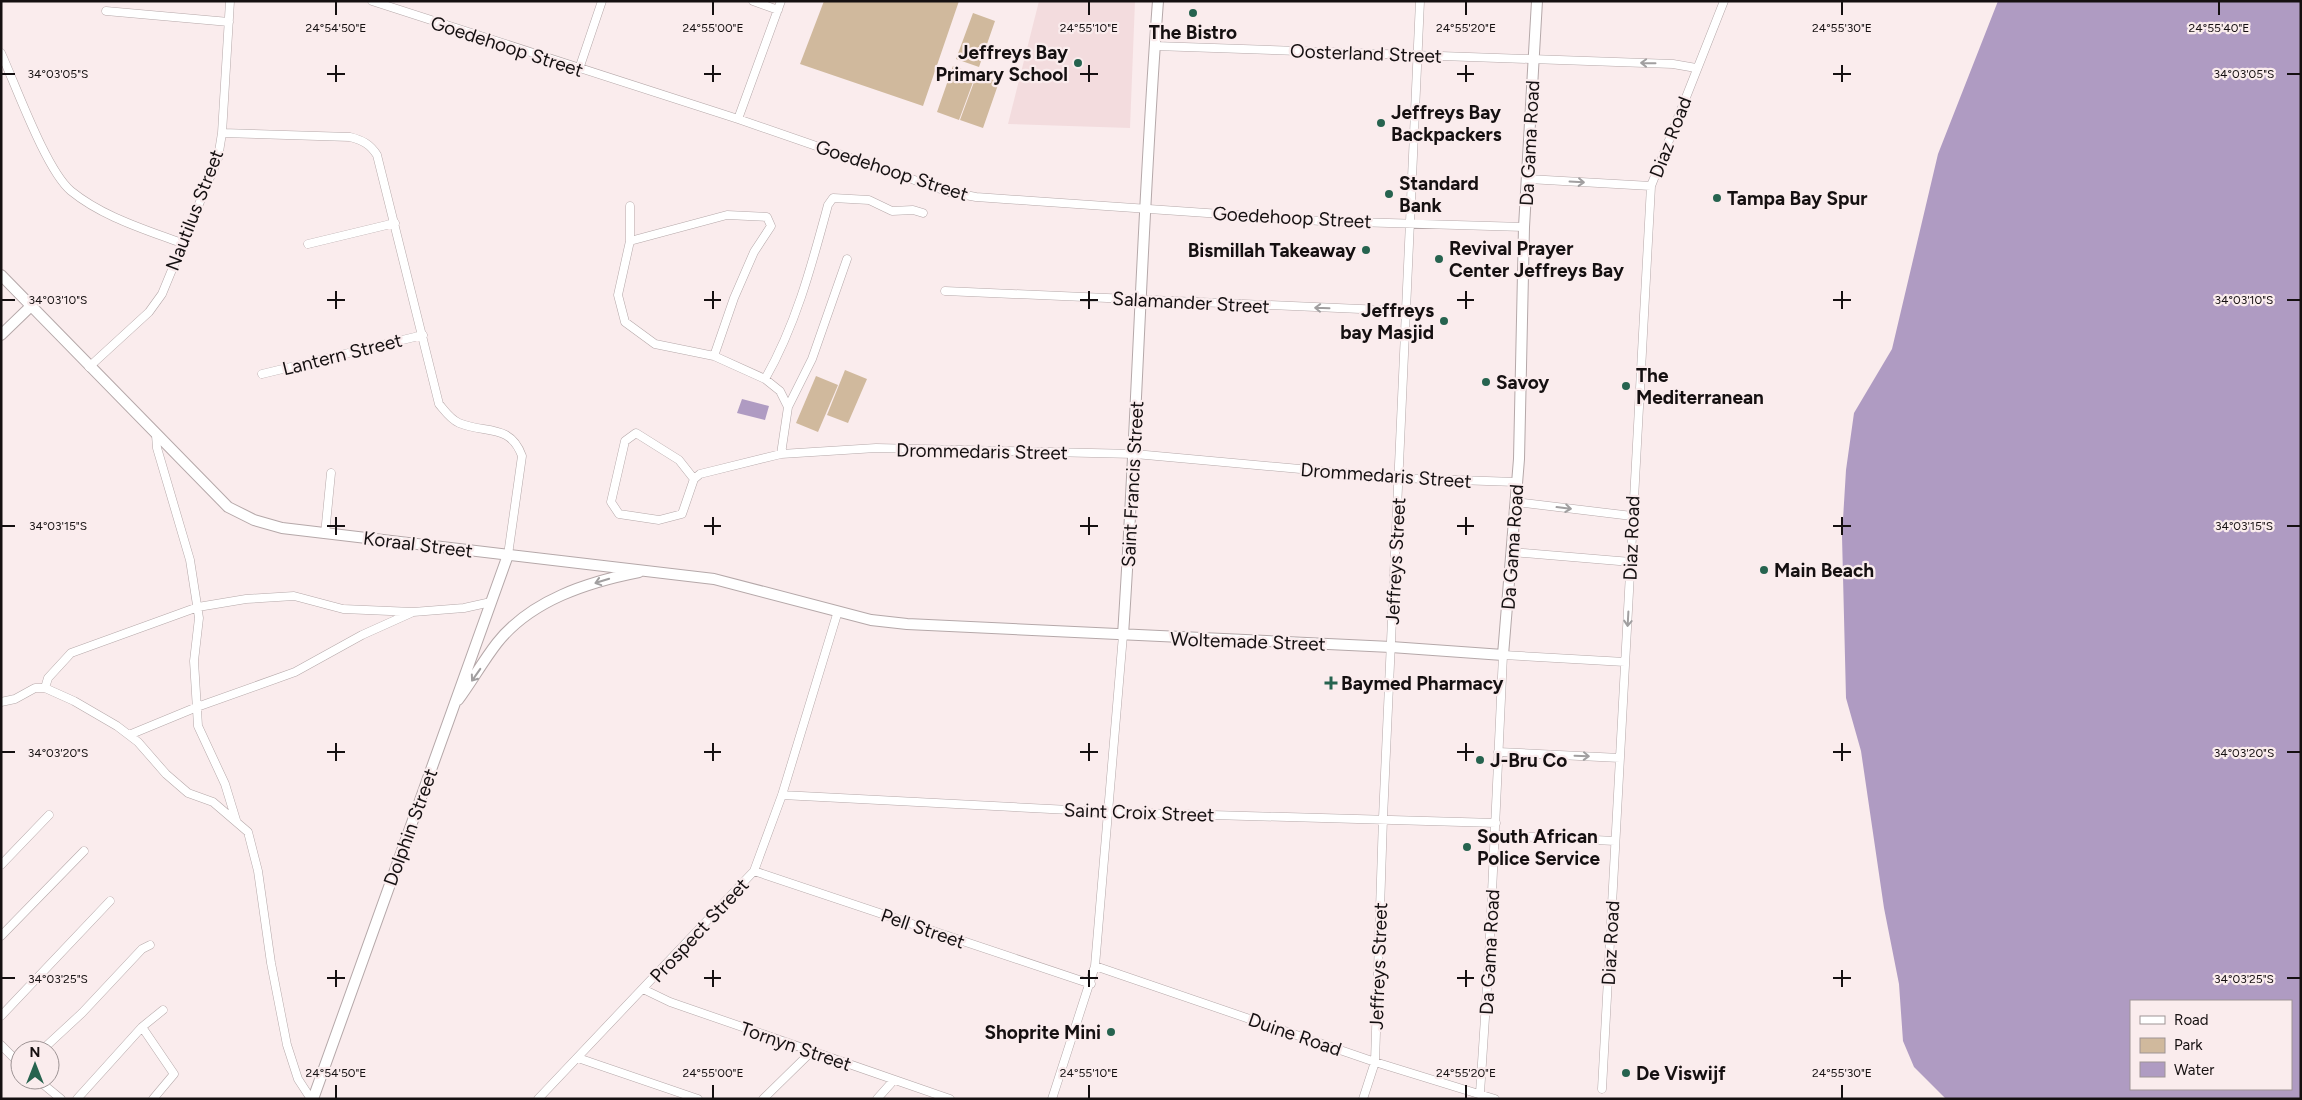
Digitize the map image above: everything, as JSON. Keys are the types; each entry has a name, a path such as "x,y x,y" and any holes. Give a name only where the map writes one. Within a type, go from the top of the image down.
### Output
{"street":[{"name":"Nautilus Street","path":"89,367 149,312 162,294 181,243 218,158 222,133 230,1"},
{"name":"Goedehoop Street","path":"372,1 738,119 949,192 976,197 1321,220 1524,227"},
{"path":"579,69 602,1"},
{"path":"753,1 778,10"},
{"path":"738,119 781,1"},
{"name":"Saint Francis Street","path":"1052,1099 1091,984 1095,966 1123,636 1135,454 1144,208 1158,1"},
{"name":"Jeffreys Street","path":"1363,1099 1375,1062 1383,818 1420,1"},
{"name":"Da Gama Road","path":"1480,1093 1496,823 1503,654 1516,502 1524,227 1537,1"},
{"name":"Diaz Road","path":"1602,1089 1651,186 1724,1"},
{"path":"106,11 229,22"},
{"name":"Oosterland Street","path":"1155,46 1672,64 1696,68"},
{"path":"1,52 48,159 70,191 117,219 181,243"},
{"name":"Lantern Street","path":"222,133 350,137 360,139 371,147 377,155 439,404 449,417 458,423 499,432 510,438 518,446 522,456 508,555"},
{"path":"1528,179 1651,186"},
{"path":"765,379 782,350 811,266 828,205 833,198 869,200 892,211 913,210 923,213"},
{"path":"630,206 630,241 618,295 625,322 655,344 714,356 765,379 780,391 788,407"},
{"path":"630,241 727,215 767,217 770,221 771,226 754,252 734,298 714,356"},
{"path":"308,244 395,223"},
{"path":"781,454 788,407 812,359 847,260"},
{"name":"Koraal Street","path":"1,275 30,307 228,508 254,520 282,528 325,534 650,570 714,579 871,620"},
{"name":"Salamander Street","path":"945,291 1406,311"},
{"path":"1,335 30,307"},
{"name":"Lantern Street","path":"262,374 423,335"},
{"path":"636,433 679,460 694,479 682,514 659,520 619,514 611,502 624,440 636,433"},
{"path":"156,435 157,448 190,560 198,607 199,618 194,661 198,726 224,784 236,820"},
{"name":"Drommedaris Street","path":"694,479 700,474 781,454 876,448 1135,454 1399,478 1516,482"},
{"path":"325,534 332,473"},
{"path":"1516,502 1632,516"},
{"path":"1512,552 1631,562"},
{"name":"Dolphin Street","path":"312,1099 508,555"},
{"path":"451,711 498,642 524,618 555,598 606,580 650,570"},
{"path":"45,688 48,678 71,653 198,607 246,599 294,596 343,609 412,612 464,608 491,602"},
{"name":"Prospect Street","path":"538,1099 754,871 782,795 838,611"},
{"path":"129,735 197,707 295,672 362,635 412,612"},
{"name":"Woltemade Street","path":"871,620 907,624 1123,636 1391,647 1625,662"},
{"path":"1,702 15,699 35,688 45,688 74,701 129,735 188,793 213,802 248,832 254,850 271,963 287,1045 298,1079 312,1099"},
{"path":"1498,752 1620,758"},
{"name":"Saint Croix Street","path":"782,795 1109,812 1383,818 1496,823"},
{"path":"1,865 49,815"},
{"path":"1495,835 1615,842"},
{"path":"1,936 84,851"},
{"name":"Pell Street","path":"754,871 1091,984"},
{"path":"1,1016 110,901"},
{"path":"53,1040 82,1013 142,949 150,945"},
{"name":"Duine Road","path":"1095,966 1375,1062 1495,1099"},
{"name":"Tornyn Street","path":"643,989 670,1002 950,1099"},
{"path":"78,1099 142,1027 163,1010"},
{"path":"142,1027 174,1074 153,1099"},
{"path":"1,1045 10,1054"},
{"path":"763,1099 811,1052"},
{"path":"578,1058 698,1099"},
{"path":"877,1099 893,1080"},
{"path":"50,1090 61,1099"}],"shaded area":[{"name":"Jeffreys Bay Primary School","path":"1039,1 1135,1 1130,128 1008,124"}],"green space":[{"path":"824,1 959,1 923,106 800,64"},
{"path":"973,13 995,21 979,67 956,59"},
{"path":"953,66 976,74 959,120 937,112"},
{"path":"977,74 999,82 983,128 960,120"},
{"path":"845,370 867,379 848,423 827,415"},
{"path":"816,376 838,385 818,432 796,423"}],"water":[{"path":"1998,1 2301,1 2301,1099 1946,1099 1914,1067 1903,1041 1899,984 1884,908 1861,751 1846,698 1842,536 1846,470 1854,413 1892,349 1938,154"},
{"path":"742,399 769,406 765,420 737,413"}],"place":[{"name":"The Bistro","path":"1193,13"},
{"name":"Jeffreys Bay Primary School","path":"1078,63"},
{"name":"Jeffreys Bay Backpackers","path":"1381,123"},
{"name":"Standard Bank","path":"1389,194"},
{"name":"Tampa Bay Spur","path":"1717,198"},
{"name":"Bismillah Takeaway","path":"1366,250"},
{"name":"Revival Prayer Center Jeffreys Bay","path":"1439,259"},
{"name":"Jeffreys bay Masjid","path":"1444,321"},
{"name":"Savoy","path":"1486,382"},
{"name":"The Mediterranean","path":"1626,386"},
{"name":"Main Beach","path":"1764,570"},
{"name":"Baymed Pharmacy","path":"1331,683"},
{"name":"J-Bru Co","path":"1480,760"},
{"name":"South African Police Service","path":"1467,847"},
{"name":"Shoprite Mini","path":"1111,1032"},
{"name":"De Viswijf","path":"1626,1073"}]}
